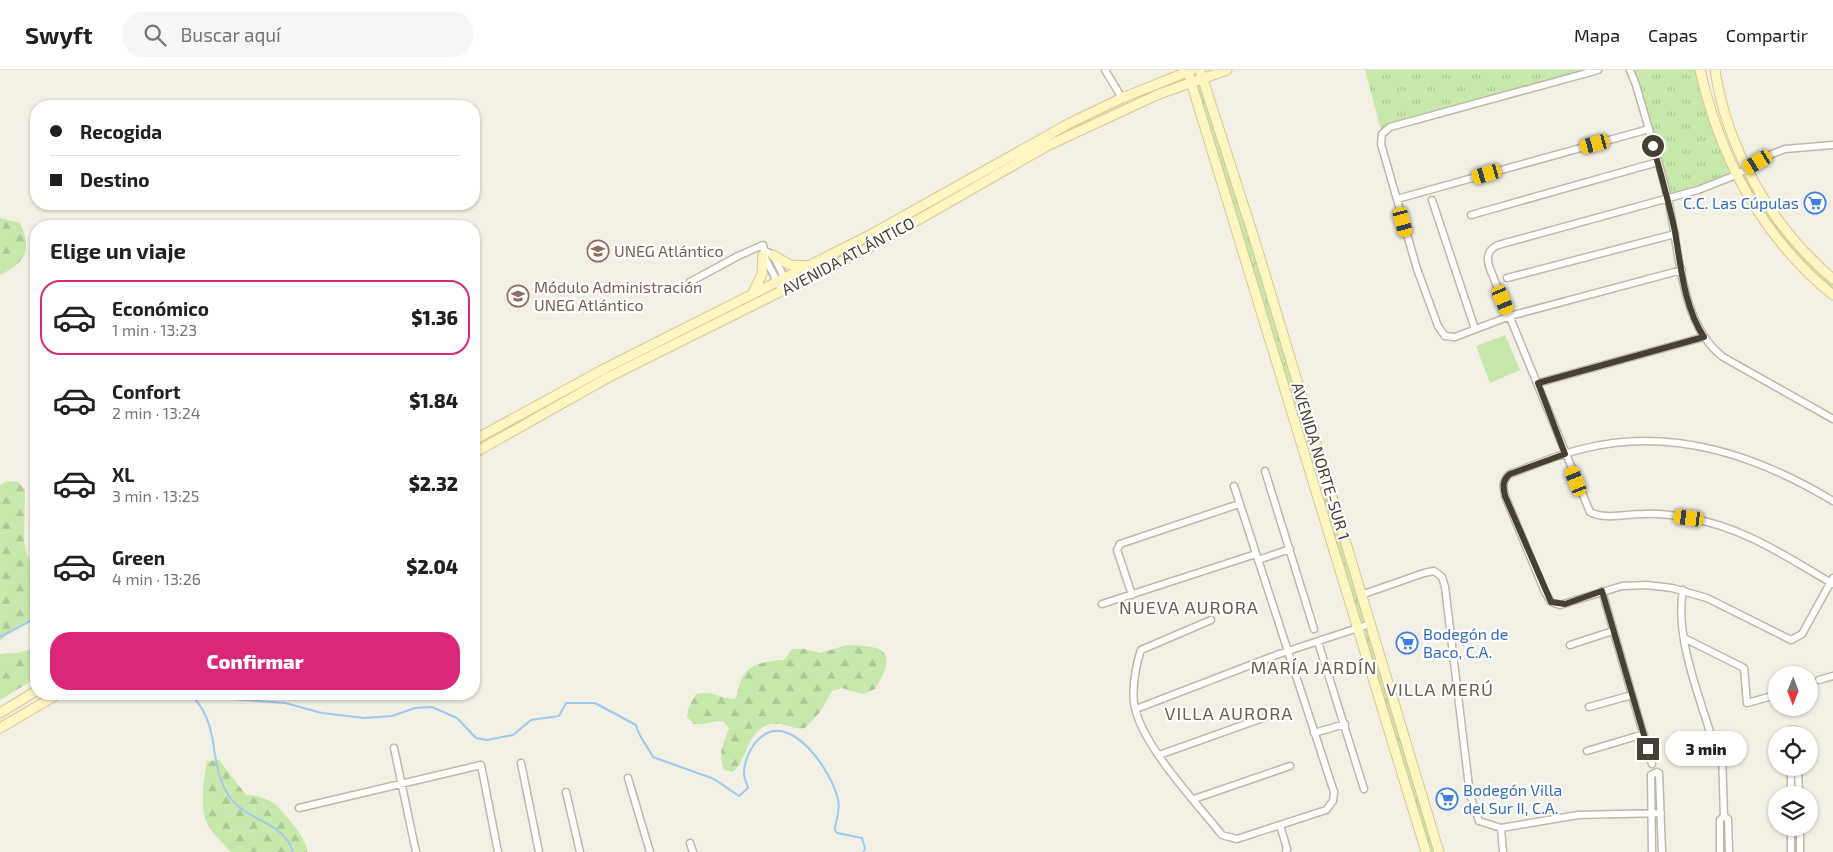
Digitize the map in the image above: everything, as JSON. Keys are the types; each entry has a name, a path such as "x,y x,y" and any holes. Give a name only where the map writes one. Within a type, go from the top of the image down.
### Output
{"main road":[{"name":"AVENIDA ATLÁNTICO","path":"480,450 609,377 883,239 1048,146 1132,105 1191,82 1201,74 1227,70"},
{"path":"1700,70 1710,107 1736,175 1759,214 1787,252 1833,295"},
{"path":"1715,70 1724,107 1746,168 1786,231 1803,251 1833,279"},
{"name":"AVENIDA ATLÁNTICO","path":"480,437 604,368 870,235 1031,143 1122,98 1190,71"},
{"name":"AVENIDA NORTE-SUR 1","path":"1190,71 1191,82 1426,852"},
{"name":"AVENIDA NORTE-SUR 1","path":"1201,74 1254,238 1440,852"},
{"path":"753,293 762,274 767,253 790,265 809,266"},
{"path":"0,713 30,696"},
{"path":"0,728 48,700"}],"street":[{"path":"1105,70 1122,98"},
{"path":"1598,70 1385,130 1382,134 1381,144 1417,269 1441,333 1444,336 1454,337 1510,316 1682,270"},
{"path":"1630,70 1649,129 1668,199 1691,309 1704,337 1716,352 1736,366 1833,419"},
{"path":"1397,199 1649,129"},
{"path":"1833,146 1785,149 1736,175 1698,190 1493,247 1488,253 1488,263 1538,383 1565,454 1586,506 1596,515 1656,514 1689,518 1724,526 1755,540 1832,582 1802,634 1799,638 1791,640 1781,637 1717,602 1683,590 1634,585 1602,591 1565,604 1551,602 1505,496 1503,485 1506,477 1565,454 1598,446 1627,442 1666,442 1700,446 1763,464 1833,501"},
{"path":"1471,214 1658,162"},
{"path":"1432,200 1475,330"},
{"path":"1507,278 1675,234"},
{"path":"690,282 763,245 786,289"},
{"path":"1538,383 1704,337"},
{"path":"1265,470 1314,629"},
{"path":"1212,620 1141,650 1135,687 1136,709 1145,733 1159,755 1222,835 1232,839 1326,810 1333,801 1334,792 1234,486"},
{"path":"1132,595 1117,550 1120,544 1239,504"},
{"path":"1102,604 1257,557 1290,549"},
{"path":"1361,595 1424,573 1434,571 1442,577 1474,809 1479,821 1500,828 1565,816 1661,813"},
{"path":"1683,590 1681,606 1684,638 1714,745"},
{"path":"1602,591 1652,764"},
{"path":"1136,709 1288,652 1370,624"},
{"path":"1570,645 1613,631"},
{"path":"1684,638 1744,668 1747,702 1768,697"},
{"path":"1318,642 1364,790"},
{"path":"1819,680 1833,676"},
{"path":"1589,707 1632,695"},
{"path":"1159,755 1274,714"},
{"path":"1314,733 1345,724"},
{"path":"1586,751 1644,734"},
{"path":"394,748 416,852"},
{"path":"1722,754 1724,816 1728,819 1728,852"},
{"path":"521,763 539,852"},
{"path":"299,808 481,765 498,852"},
{"path":"1194,799 1290,766"},
{"path":"1652,852 1651,775 1657,772 1659,773 1662,852"},
{"path":"628,778 649,852"},
{"path":"566,792 580,852"},
{"path":"1720,852 1720,820 1724,816"},
{"path":"1280,825 1287,849 1286,852"},
{"path":"1500,828 1503,852"},
{"path":"1791,836 1791,852"},
{"path":"1800,836 1800,852"},
{"path":"690,844 693,852"}],"green space":[{"path":"1365,70 1598,70 1390,127 1382,134"},
{"path":"1630,70 1700,70 1735,174 1746,168 1768,205 1833,279 1833,295 1806,272 1736,175 1668,199"},
{"path":"1203,77 1439,852 1426,852 1191,82"},
{"path":"0,218 20,223 26,240 26,247 25,254 21,260 0,275"},
{"path":"1505,335 1520,370 1490,383 1476,346"},
{"path":"7,481 18,482 25,490 24,541 30,560 30,621 9,632 0,641 0,485"},
{"path":"847,645 871,647 879,649 884,653 887,659 886,666 875,689 862,694 842,688 832,691 820,712 805,728 774,723 762,727 752,739 742,760 733,772 724,770 721,758 722,748 729,728 723,721 694,724 687,717 688,709 696,694 708,693 735,699 743,676 758,664 784,660 792,649 804,649 820,653"},
{"path":"30,650 30,682 0,700 0,654 18,653"},
{"path":"219,760 246,795 256,796 272,802 282,811 304,840 307,852 231,852 208,825 203,808 207,761"}],"waterway":[{"path":"0,637 30,621"},
{"path":"195,700 208,722 219,773 223,786 231,799 238,806 282,834 293,852"},
{"path":"244,700 285,703 322,713 364,718 392,716 415,708 432,707 457,718 476,738 487,740 513,735 531,720 559,716 566,703 595,703 636,725 641,738 653,757 714,779 739,796 748,788 744,769 753,746 759,739 771,732 784,732 796,738 819,761 828,775 838,800 839,808 835,830 837,833 862,838 865,849 863,852"}],"place":[{"name":"C.C. Las Cúpulas","path":"1815,203"},
{"name":"UNEG Atlántico","path":"598,251"},
{"name":"Módulo Administración UNEG Atlántico","path":"518,296"},
{"name":"Bodegón de Baco, C.A.","path":"1407,643"},
{"name":"Bodegón Villa del Sur II, C.A.","path":"1447,799"}],"district":[{"name":"NUEVA AURORA","path":"1189,608"},
{"name":"MARÍA JARDÍN","path":"1314,668"},
{"name":"VILLA MERÚ","path":"1440,690"},
{"name":"VILLA AURORA","path":"1229,714"}],"route":[{"path":"1648,749 1602,591 1565,604 1560,605 1551,602 1545,592 1505,496 1503,485 1504,480 1510,474 1565,454 1538,383 1704,337 1695,322 1688,299 1668,199 1653,146"}]}
